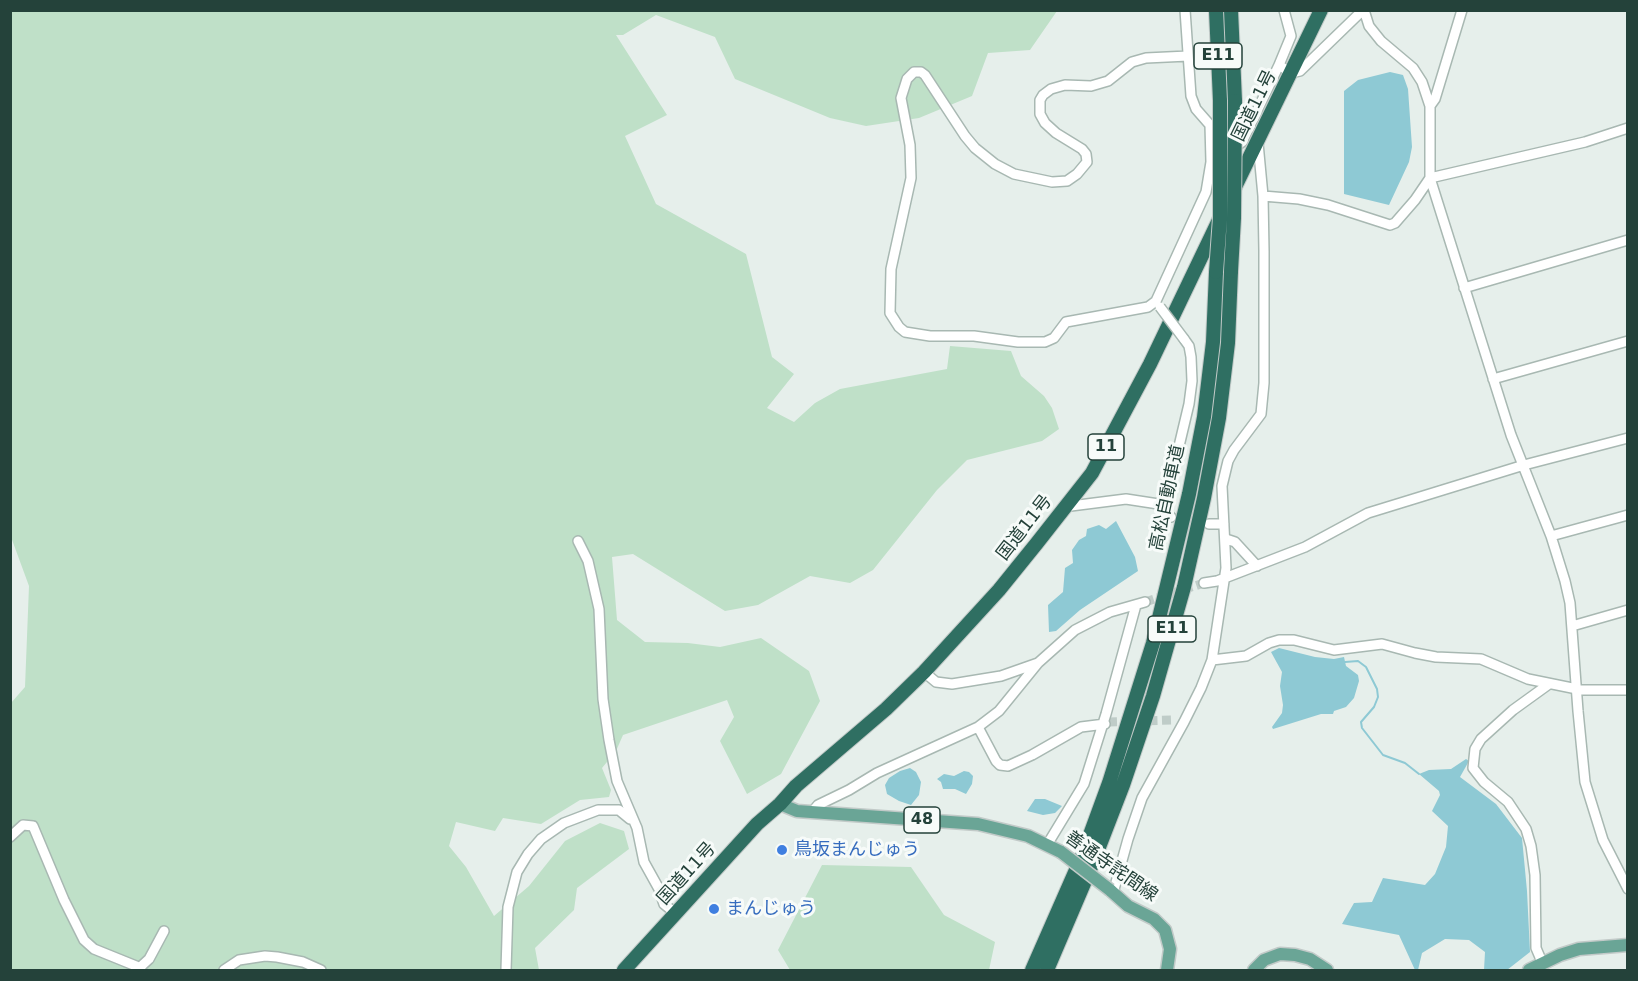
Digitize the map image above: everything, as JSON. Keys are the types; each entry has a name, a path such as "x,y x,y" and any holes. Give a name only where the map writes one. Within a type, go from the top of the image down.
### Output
{"highway":[{"name":"高松自動車道","path":"1032,970 1083,854 1116,762 1153,643 1189,494 1204,417 1213,342 1220,207 1220,101 1216,10"},
{"name":"高松自動車道","path":"1047,970 1094,860 1123,785 1153,696 1184,587 1204,498 1219,418 1228,343 1234,208 1235,101 1231,10"},
{"name":"国道11号","path":"624,970 757,824 796,786 849,743 924,672 999,590 1092,473 1150,364 1321,10"}],"main road":[{"name":"善通寺詫間線","path":"780,804 797,811 978,824 1028,836 1061,852 1128,906 1154,919 1165,930 1170,949 1167,970"},
{"path":"1529,970 1579,949 1628,945"},
{"path":"1254,970 1264,960 1280,954 1310,959 1327,970"}],"street":[{"path":"1158,304 1206,192 1211,162 1210,125 1196,109 1191,96 1185,10"},
{"path":"1211,162 1242,142 1279,65 1291,36 1284,10"},
{"path":"1279,65 1291,74 1300,71 1363,10 1369,26 1381,41 1413,68 1422,82 1430,106 1430,178 1493,379 1551,536 1570,603 1585,782 1603,840 1628,889"},
{"path":"1430,106 1435,99 1462,10"},
{"path":"1158,304 1066,322 1054,338 1045,342 1018,342 974,336 930,336 902,330 891,313 889,293 891,269 911,178 910,145 901,98 906,79 914,72 921,72 964,136 995,164 1014,174 1038,180 1066,181 1077,174 1087,162 1086,154 1044,123 1040,114 1040,100 1043,94 1065,85 1091,86 1108,81 1132,62 1146,58 1188,56"},
{"path":"1263,196 1299,199 1328,205 1390,225 1395,223 1415,200 1430,178 1585,142 1628,128"},
{"path":"1111,892 1142,798 1184,722 1212,660 1225,578 1226,539 1222,486 1228,461 1261,414 1263,398 1263,196 1257,141"},
{"path":"1464,288 1628,240"},
{"path":"1158,304 1189,346 1191,357 1190,404 1165,505 1165,516 1171,517"},
{"path":"1493,379 1628,341"},
{"path":"1204,583 1225,578 1305,547 1368,513 1524,465 1628,438"},
{"path":"1063,507 1126,499 1165,505"},
{"path":"1551,536 1628,515"},
{"path":"1209,524 1224,524"},
{"path":"1226,539 1235,542 1257,566"},
{"path":"578,541 588,561 599,609 603,699 617,781 632,821 637,828 644,862 664,904 675,913"},
{"path":"813,811 818,805 885,769 978,726 999,711 1038,663 1074,630 1110,612 1140,604 1105,724 1084,784 1047,845"},
{"path":"1572,626 1628,610"},
{"path":"1212,660 1246,656 1279,640 1294,640 1334,650 1382,644 1436,657 1481,659 1521,677 1549,684 1577,689 1628,690"},
{"path":"924,672 936,682 952,684 1001,676 1038,663"},
{"path":"1542,963 1536,948 1535,875 1526,829 1508,802 1484,782 1473,768 1475,749 1481,739 1513,710 1549,684"},
{"path":"1173,720 1184,722"},
{"path":"978,726 996,761 1000,765 1008,766 1081,727 1105,724"},
{"path":"506,970 510,898 517,873 528,854 541,839 564,823 598,810 618,810 632,821"},
{"path":"10,837 23,825 33,826 64,900 84,940 94,949 139,969 157,948 164,931"},
{"path":"224,970 240,960 265,956 303,962 321,970"}],"green space":[{"path":"11,11 1057,11 1030,50 988,53 972,96 919,118 866,126 830,118 735,79 715,37 656,15 623,35 616,35 667,115 625,136 656,204 746,254 772,357 794,374 767,408 794,422 815,403 840,389 947,369 950,346 1011,351 1021,376 1044,396 1052,408 1059,429 1042,441 967,460 937,490 873,570 850,583 810,576 758,605 725,611 633,554 612,557 617,620 645,642 688,643 720,647 761,638 809,671 820,701 781,774 747,794 720,741 734,717 727,700 623,735 616,751 602,768 611,790 609,797 580,800 541,824 503,818 495,831 456,822 449,846 466,867 494,916 529,886 565,841 600,823 624,831 629,849 577,888 574,910 535,948 539,970 11,970 11,703 25,687 29,586 11,537"},
{"path":"822,865 911,867 944,915 995,942 989,970 790,970 778,950"}],"water":[{"path":"1390,72 1403,75 1408,89 1412,147 1409,162 1389,205 1344,194 1344,91 1358,80"},
{"path":"1116,521 1135,557 1138,571 1080,610 1056,631 1049,632 1048,605 1063,592 1065,568 1073,563 1072,550 1079,540 1086,536 1087,529 1099,525 1106,529"},
{"path":"1279,648 1315,657 1334,659 1344,657 1346,666 1358,675 1359,681 1354,698 1346,707 1334,711 1333,714 1321,714 1273,729 1272,727 1282,713 1283,705 1280,686 1282,672 1271,652"},
{"path":"1466,759 1469,761 1460,777 1496,804 1522,838 1530,952 1507,970 1484,970 1485,952 1469,940 1445,939 1422,953 1418,970 1415,970 1399,935 1342,924 1354,903 1372,902 1383,878 1425,885 1435,874 1446,847 1448,826 1432,811 1440,795 1439,791 1419,774 1429,770 1451,769"},
{"path":"910,768 916,772 921,782 919,795 911,805 887,794 885,785 889,778"},
{"path":"964,771 973,776 972,784 966,794 955,789 943,789 941,782 937,779 944,774 954,776"},
{"path":"1035,799 1045,799 1062,806 1055,813 1043,815 1027,811"}],"waterway":[{"path":"1345,662 1358,661 1366,667 1377,689 1378,697 1374,707 1361,722 1362,728 1383,755 1405,763 1419,774"}],"tunnel":[{"path":"1145,602 1204,583"},
{"path":"1108,722 1173,720"}],"place":[{"name":"鳥坂まんじゅう","path":"782,850"},
{"name":"まんじゅう","path":"714,909"}]}
